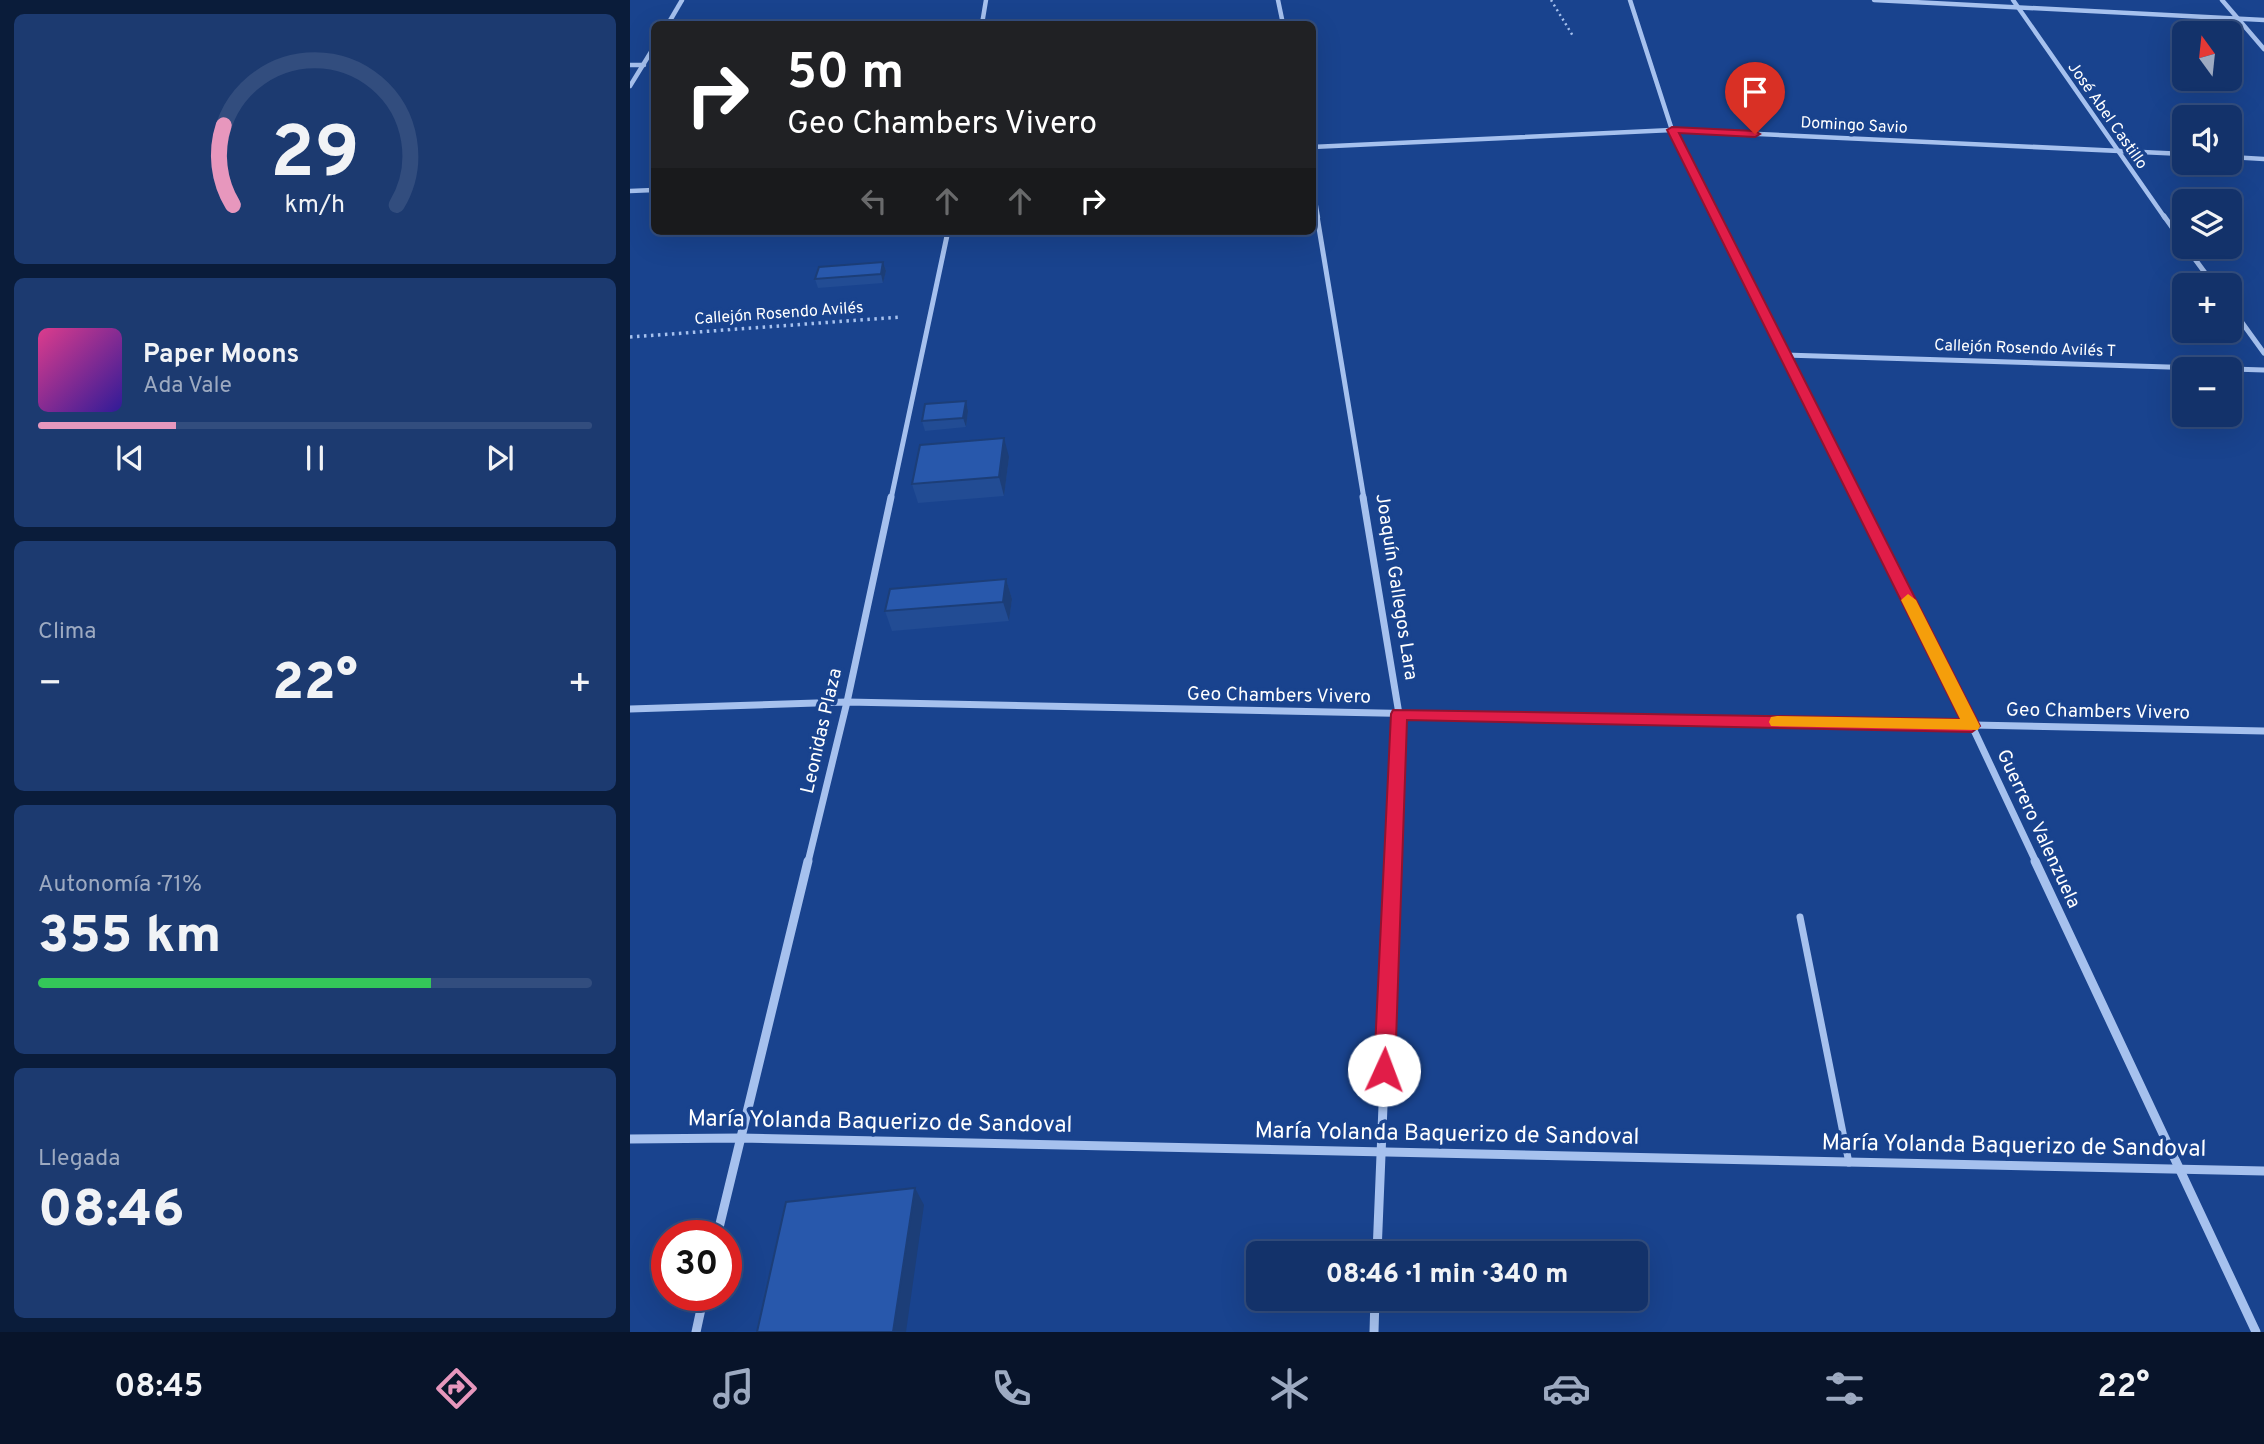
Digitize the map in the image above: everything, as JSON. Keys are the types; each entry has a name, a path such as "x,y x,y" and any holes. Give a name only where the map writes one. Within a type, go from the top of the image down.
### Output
{"street":[{"path":"670,21 682,0"},
{"path":"982,21 986,0"},
{"path":"1278,0 1282,21"},
{"name":"Guerrero Valenzuela","path":"1630,0 1672,130 1972,726 2256,1332"},
{"path":"1874,0 2264,20"},
{"name":"José Abel Castillo","path":"2013,0 2115,150 2172,227"},
{"path":"2222,0 2264,49"},
{"path":"630,86 651,52"},
{"path":"630,65 644,65"},
{"name":"Domingo Savio","path":"1316,147 1672,130 2172,153"},
{"path":"2242,158 2264,159"},
{"path":"630,191 651,190"},
{"name":"Joaquín Gallegos Lara","path":"1316,207 1399,714 1377,1241"},
{"name":"Leonidas Plaza","path":"722,1220 847,702 947,235"},
{"path":"2242,323 2264,353"},
{"name":"Callejón Rosendo Avilés T","path":"1785,355 2264,370"},
{"name":"Geo Chambers Vivero","path":"630,709 847,702 2264,732"},
{"name":"María Yolanda Baquerizo de Sandoval","path":"630,1139 740,1139 2264,1171"},
{"path":"696,1332 701,1311"},
{"path":"1374,1332 1375,1311"}],"lane":[{"path":"1800,917 1849,1163"}],"path":[{"path":"1551,0 1573,36"},
{"name":"Callejón Rosendo Avilés","path":"630,337 930,315"}],"building":[{"path":"883,262 881,274 815,279 819,267"},
{"path":"966,401 963,418 922,421 925,404"},
{"path":"1004,438 999,477 912,484 920,445"},
{"path":"1006,579 1003,602 885,611 890,589"},
{"path":"915,1188 893,1332 757,1332 786,1202"}],"slow traffic":[{"path":"1777,722 1972,726 1908,600"}],"route":[{"path":"1384,1070 1399,714 1972,726 1672,130 1755,134"}]}
